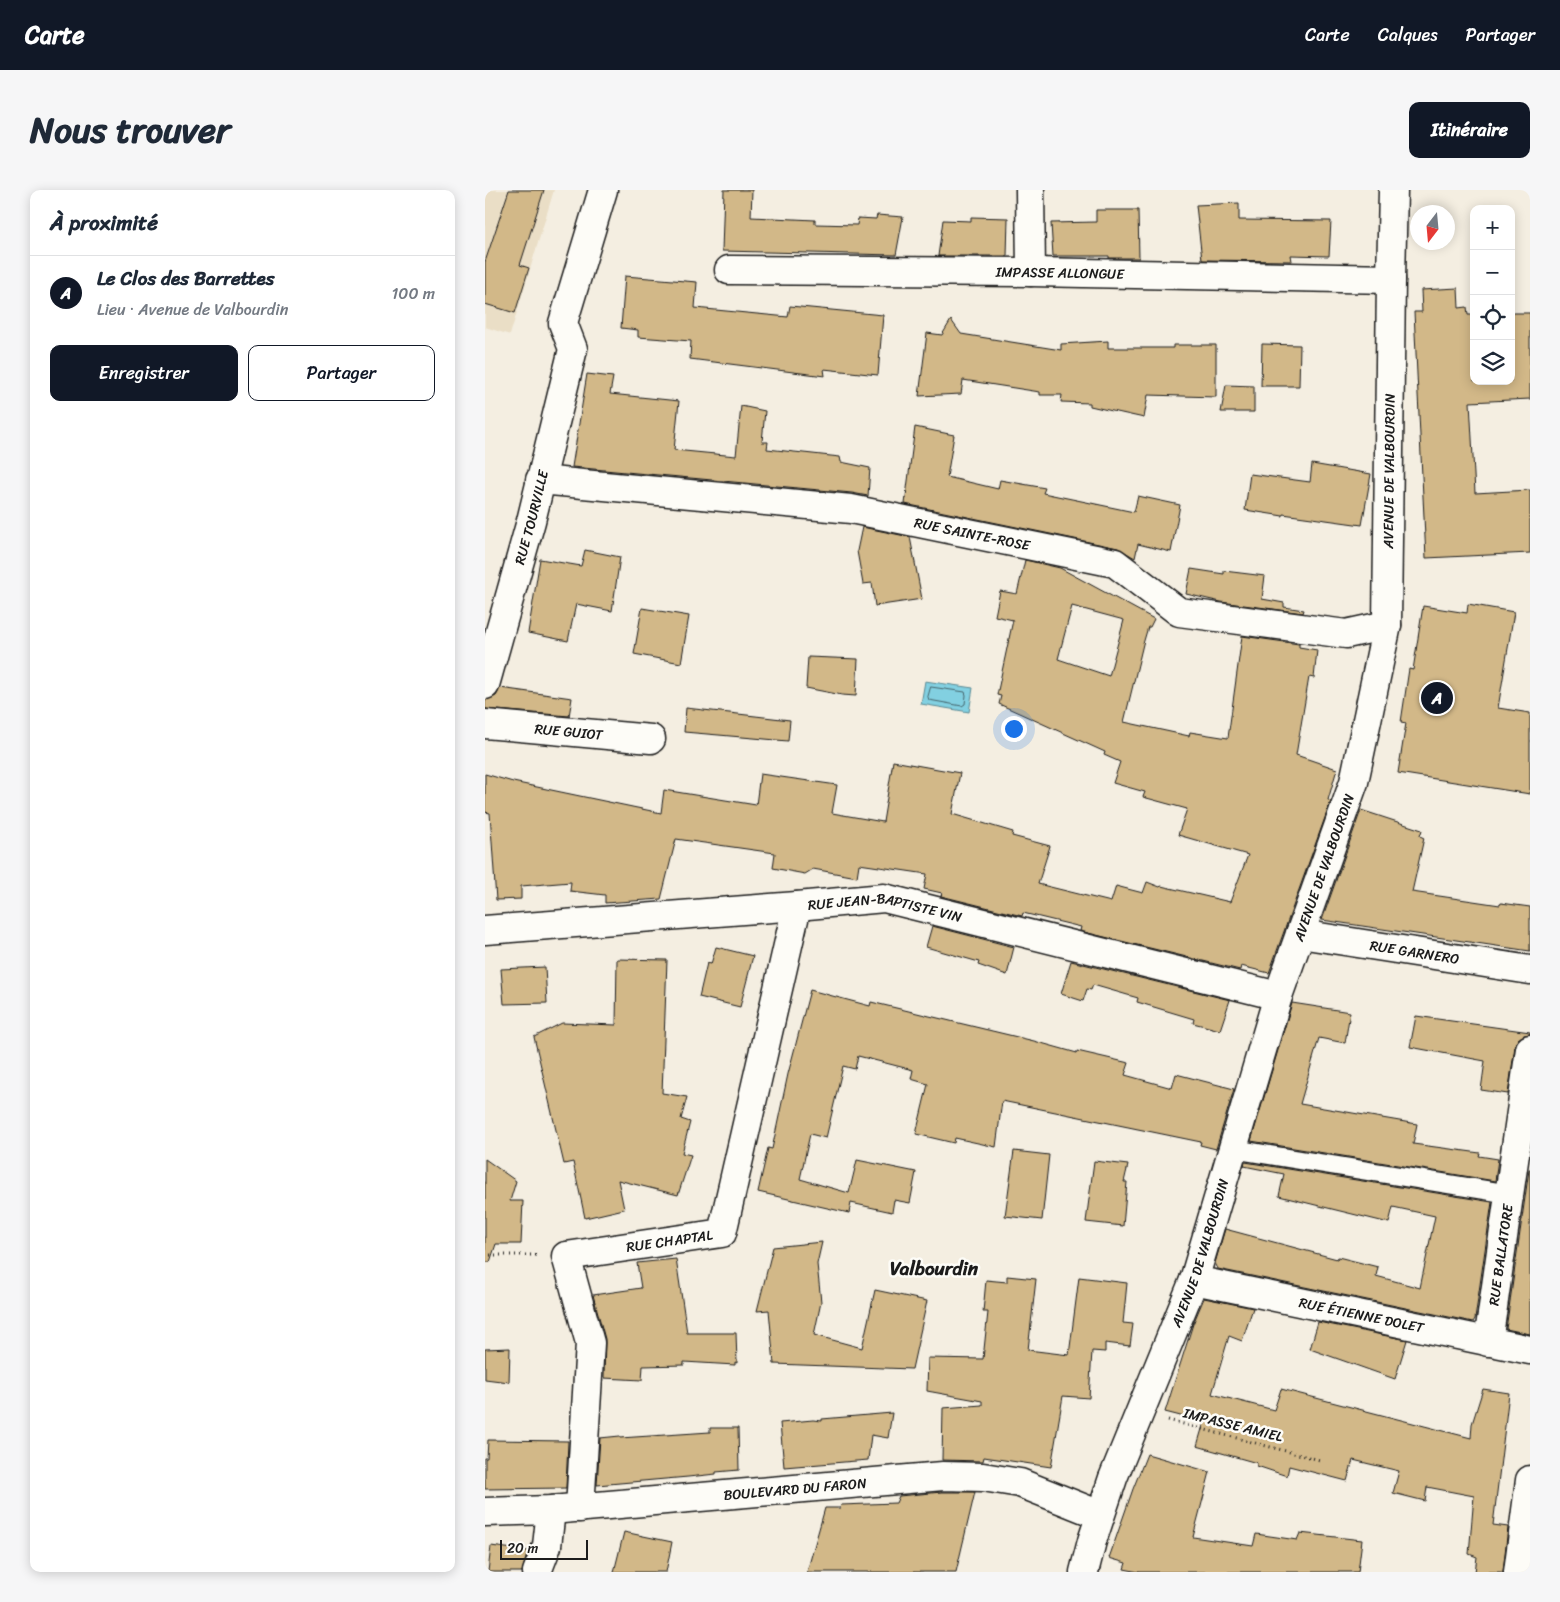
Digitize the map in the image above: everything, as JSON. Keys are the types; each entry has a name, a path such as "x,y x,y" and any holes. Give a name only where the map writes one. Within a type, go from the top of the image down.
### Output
{"street":[{"name":"RUE TOURVILLE","path":"485,685 531,521 573,349 563,324 603,190"},
{"path":"1030,190 1031,272"},
{"name":"AVENUE DE VALBOURDIN","path":"1084,1572 1100,1515 1113,1478 1194,1280 1278,996 1354,782 1387,625 1393,190"},
{"name":"IMPASSE ALLONGUE","path":"729,270 1031,272 1391,279"},
{"name":"RUE SAINTE-ROSE","path":"540,480 851,509 1115,563 1179,612 1346,634 1387,625"},
{"name":"RUE GUIOT","path":"485,724 651,739"},
{"name":"RUE JEAN-BAPTISTE VIN","path":"485,930 884,898 1278,996"},
{"name":"RUE CHAPTAL","path":"566,1256 722,1233 797,906"},
{"name":"RUE GARNERO","path":"1300,934 1530,970"},
{"name":"RUE BALLATORE","path":"1488,1342 1528,1081 1530,1049"},
{"path":"566,1256 590,1343 580,1508"},
{"name":"RUE ÉTIENNE DOLET","path":"1194,1280 1530,1350"},
{"name":"BOULEVARD DU FARON","path":"485,1512 580,1508 943,1476 983,1477 1020,1483 1100,1515"},
{"path":"1518,1572 1530,1480"},
{"path":"537,1572 547,1546 551,1510"}],"lane":[{"path":"1233,1149 1510,1194"}],"path":[{"path":"485,1255 566,1256"},
{"name":"IMPASSE AMIEL","path":"1140,1413 1320,1460"}],"shaded area":[{"path":"485,190 554,190 510,335 485,327"}],"water":[{"path":"925,681 973,688 969,712 921,704"}],"building":[{"path":"509,190 544,190 520,265 529,268 515,313 485,304 485,262"},
{"path":"724,190 752,190 751,217 815,220 815,224 857,225 858,218 876,219 877,215 903,217 896,255 722,251"},
{"path":"1239,203 1239,220 1331,221 1329,256 1291,255 1292,261 1202,260 1196,205"},
{"path":"1096,210 1138,210 1139,258 1053,256 1051,223 1096,222"},
{"path":"971,217 1008,218 1007,256 938,256 943,220 971,221"},
{"path":"625,276 697,282 695,308 788,317 790,306 883,315 878,375 824,369 825,376 690,359 691,341 638,337 638,330 621,328"},
{"path":"1458,288 1459,308 1467,307 1468,315 1470,315 1470,385 1515,385 1515,313 1530,313 1530,399 1470,402 1475,493 1530,490 1530,553 1426,558 1414,312 1422,312 1421,290"},
{"path":"951,320 961,334 1061,350 1061,344 1108,341 1108,348 1173,348 1173,345 1216,345 1216,397 1148,395 1144,418 1090,406 1090,403 1061,402 1062,395 1040,395 1040,392 963,380 961,394 919,396 927,333 942,335"},
{"path":"1262,344 1300,345 1299,386 1261,386"},
{"path":"587,374 613,377 610,394 679,401 674,450 736,456 741,406 765,411 762,442 768,442 767,449 840,457 841,462 870,468 868,496 572,467"},
{"path":"1226,385 1254,386 1254,412 1221,412"},
{"path":"915,427 954,435 947,477 998,489 1000,480 1045,488 1043,493 1134,512 1138,496 1180,505 1171,552 1138,544 1135,558 1118,548 905,504"},
{"path":"1312,464 1371,474 1362,525 1245,510 1250,474 1310,482"},
{"path":"862,527 910,537 922,599 875,606 872,583 863,584 857,551"},
{"path":"585,550 620,557 612,611 576,604 568,641 528,633 540,559 581,566"},
{"path":"1025,560 1060,568 1154,619 1150,627 1148,627 1143,644 1124,722 1189,736 1190,732 1228,738 1242,636 1299,644 1299,647 1317,650 1314,678 1309,677 1296,755 1337,769 1328,800 1331,801 1269,973 1241,966 1240,970 1080,931 1081,927 1023,913 1022,916 941,896 942,893 924,889 927,874 859,864 857,877 813,869 805,874 773,868 775,853 676,839 661,899 605,903 605,895 570,891 571,882 521,886 521,899 496,900 490,813 485,812 485,774 513,782 661,813 664,790 756,805 760,774 837,785 832,813 883,822 893,761 960,773 952,814 1013,832 1012,836 1050,846 1038,884 1111,902 1116,886 1143,893 1147,882 1160,887 1230,902 1248,855 1178,835 1187,809 1143,797 1145,792 1113,783 1120,762 1104,755 1105,752 999,704 1001,696 997,695 1013,620 995,616 1000,591 1017,594","holes":["1072,606 1124,620 1109,676 1058,659"]},
{"path":"1191,569 1224,574 1224,571 1265,576 1262,599 1284,603 1284,607 1304,610 1303,613 1221,602 1186,594"},
{"path":"1468,604 1514,612 1498,708 1530,713 1530,794 1398,773 1406,723 1401,722 1409,669 1413,670 1423,606 1467,613"},
{"path":"642,608 689,616 681,663 634,654"},
{"path":"808,657 858,659 856,696 806,688"},
{"path":"500,688 572,698 569,716 485,709 485,700 496,696"},
{"path":"686,708 790,720 788,741 684,732"},
{"path":"1361,810 1422,830 1420,836 1424,838 1412,892 1500,905 1501,903 1530,907 1530,951 1322,920"},
{"path":"932,926 1014,947 1007,975 978,965 979,962 926,947"},
{"path":"716,947 753,956 740,1007 699,997 707,963 711,964"},
{"path":"617,959 667,960 662,1093 687,1097 681,1119 690,1122 682,1153 691,1155 678,1195 618,1180 624,1209 585,1218 573,1162 564,1164 534,1037 562,1023 616,1025"},
{"path":"1071,961 1230,1000 1220,1030 1193,1023 1194,1019 1137,1002 1138,998 1093,985 1091,990 1087,989 1083,1001 1061,994"},
{"path":"545,967 547,1003 504,1004 501,969"},
{"path":"810,990 870,1006 871,1002 1077,1053 1077,1051 1129,1063 1125,1075 1172,1088 1176,1074 1234,1089 1216,1149 1200,1145 1201,1142 1002,1101 996,1147 955,1138 954,1143 916,1134 928,1084 911,1079 913,1070 858,1056 855,1069 843,1066 826,1138 810,1134 800,1179 849,1193 857,1160 916,1172 910,1203 894,1200 892,1212 851,1203 849,1213 758,1192 768,1148 772,1149 788,1074"},
{"path":"1292,1003 1350,1012 1345,1043 1319,1038 1300,1104 1417,1124 1413,1144 1480,1153 1479,1156 1498,1159 1495,1181 1251,1141"},
{"path":"1416,1016 1530,1032 1530,1034 1518,1039 1515,1046 1508,1094 1481,1090 1485,1061 1410,1047"},
{"path":"1014,1151 1049,1155 1042,1220 1005,1216"},
{"path":"485,1159 516,1181 510,1201 523,1201 521,1244 496,1244 490,1262 485,1262"},
{"path":"1094,1161 1128,1165 1124,1182 1127,1182 1123,1226 1086,1222"},
{"path":"1245,1162 1492,1202 1475,1319 1473,1322 1218,1269 1215,1263 1225,1229 1337,1259 1338,1257 1378,1267 1376,1276 1420,1288 1435,1216 1393,1207 1389,1223 1279,1196 1284,1174 1244,1166"},
{"path":"1530,1170 1530,1334 1506,1329"},
{"path":"822,1242 817,1264 821,1302 814,1335 862,1348 875,1290 927,1301 912,1369 774,1364 769,1310 757,1311 773,1247"},
{"path":"676,1259 687,1333 736,1333 737,1363 735,1362 735,1365 684,1362 684,1365 643,1366 642,1380 604,1378 605,1339 593,1295 641,1288 637,1263"},
{"path":"1007,1276 1036,1279 1028,1350 1069,1355 1079,1277 1127,1283 1123,1323 1133,1324 1130,1346 1105,1343 1105,1352 1092,1351 1089,1398 1063,1396 1051,1467 984,1457 983,1461 942,1460 943,1408 982,1405 982,1401 927,1391 928,1358 983,1359 988,1312 983,1312 986,1280 1007,1282"},
{"path":"1204,1298 1253,1308 1242,1341 1229,1336 1212,1394 1274,1410 1281,1389 1471,1438 1472,1424 1483,1389 1509,1393 1493,1525 1508,1527 1503,1572 1475,1572 1477,1557 1469,1554 1474,1496 1427,1487 1425,1501 1393,1493 1399,1471 1353,1460 1347,1481 1289,1466 1287,1476 1257,1466 1257,1463 1197,1446 1204,1422 1165,1412 1193,1324"},
{"path":"1318,1322 1407,1340 1395,1379 1310,1349"},
{"path":"510,1348 509,1382 485,1379 485,1349"},
{"path":"892,1413 888,1438 871,1435 868,1460 784,1467 780,1423 822,1421 822,1419"},
{"path":"710,1428 738,1428 739,1470 688,1477 597,1485 600,1438 710,1432"},
{"path":"488,1440 568,1441 566,1488 485,1489 485,1458 487,1458"},
{"path":"1147,1454 1210,1472 1193,1537 1253,1546 1256,1534 1297,1540 1300,1533 1362,1540 1358,1572 1139,1572 1124,1569 1126,1563 1109,1558"},
{"path":"942,1492 975,1492 956,1572 807,1572 825,1508 840,1508 841,1505 896,1503 899,1496"},
{"path":"624,1532 672,1542 666,1572 614,1572"},
{"path":"491,1546 528,1551 522,1572 488,1572"}],"place":[{"name":"Le Clos des Barrettes","path":"1437,698"}],"district":[{"name":"Valbourdin","path":"934,1268"}]}
